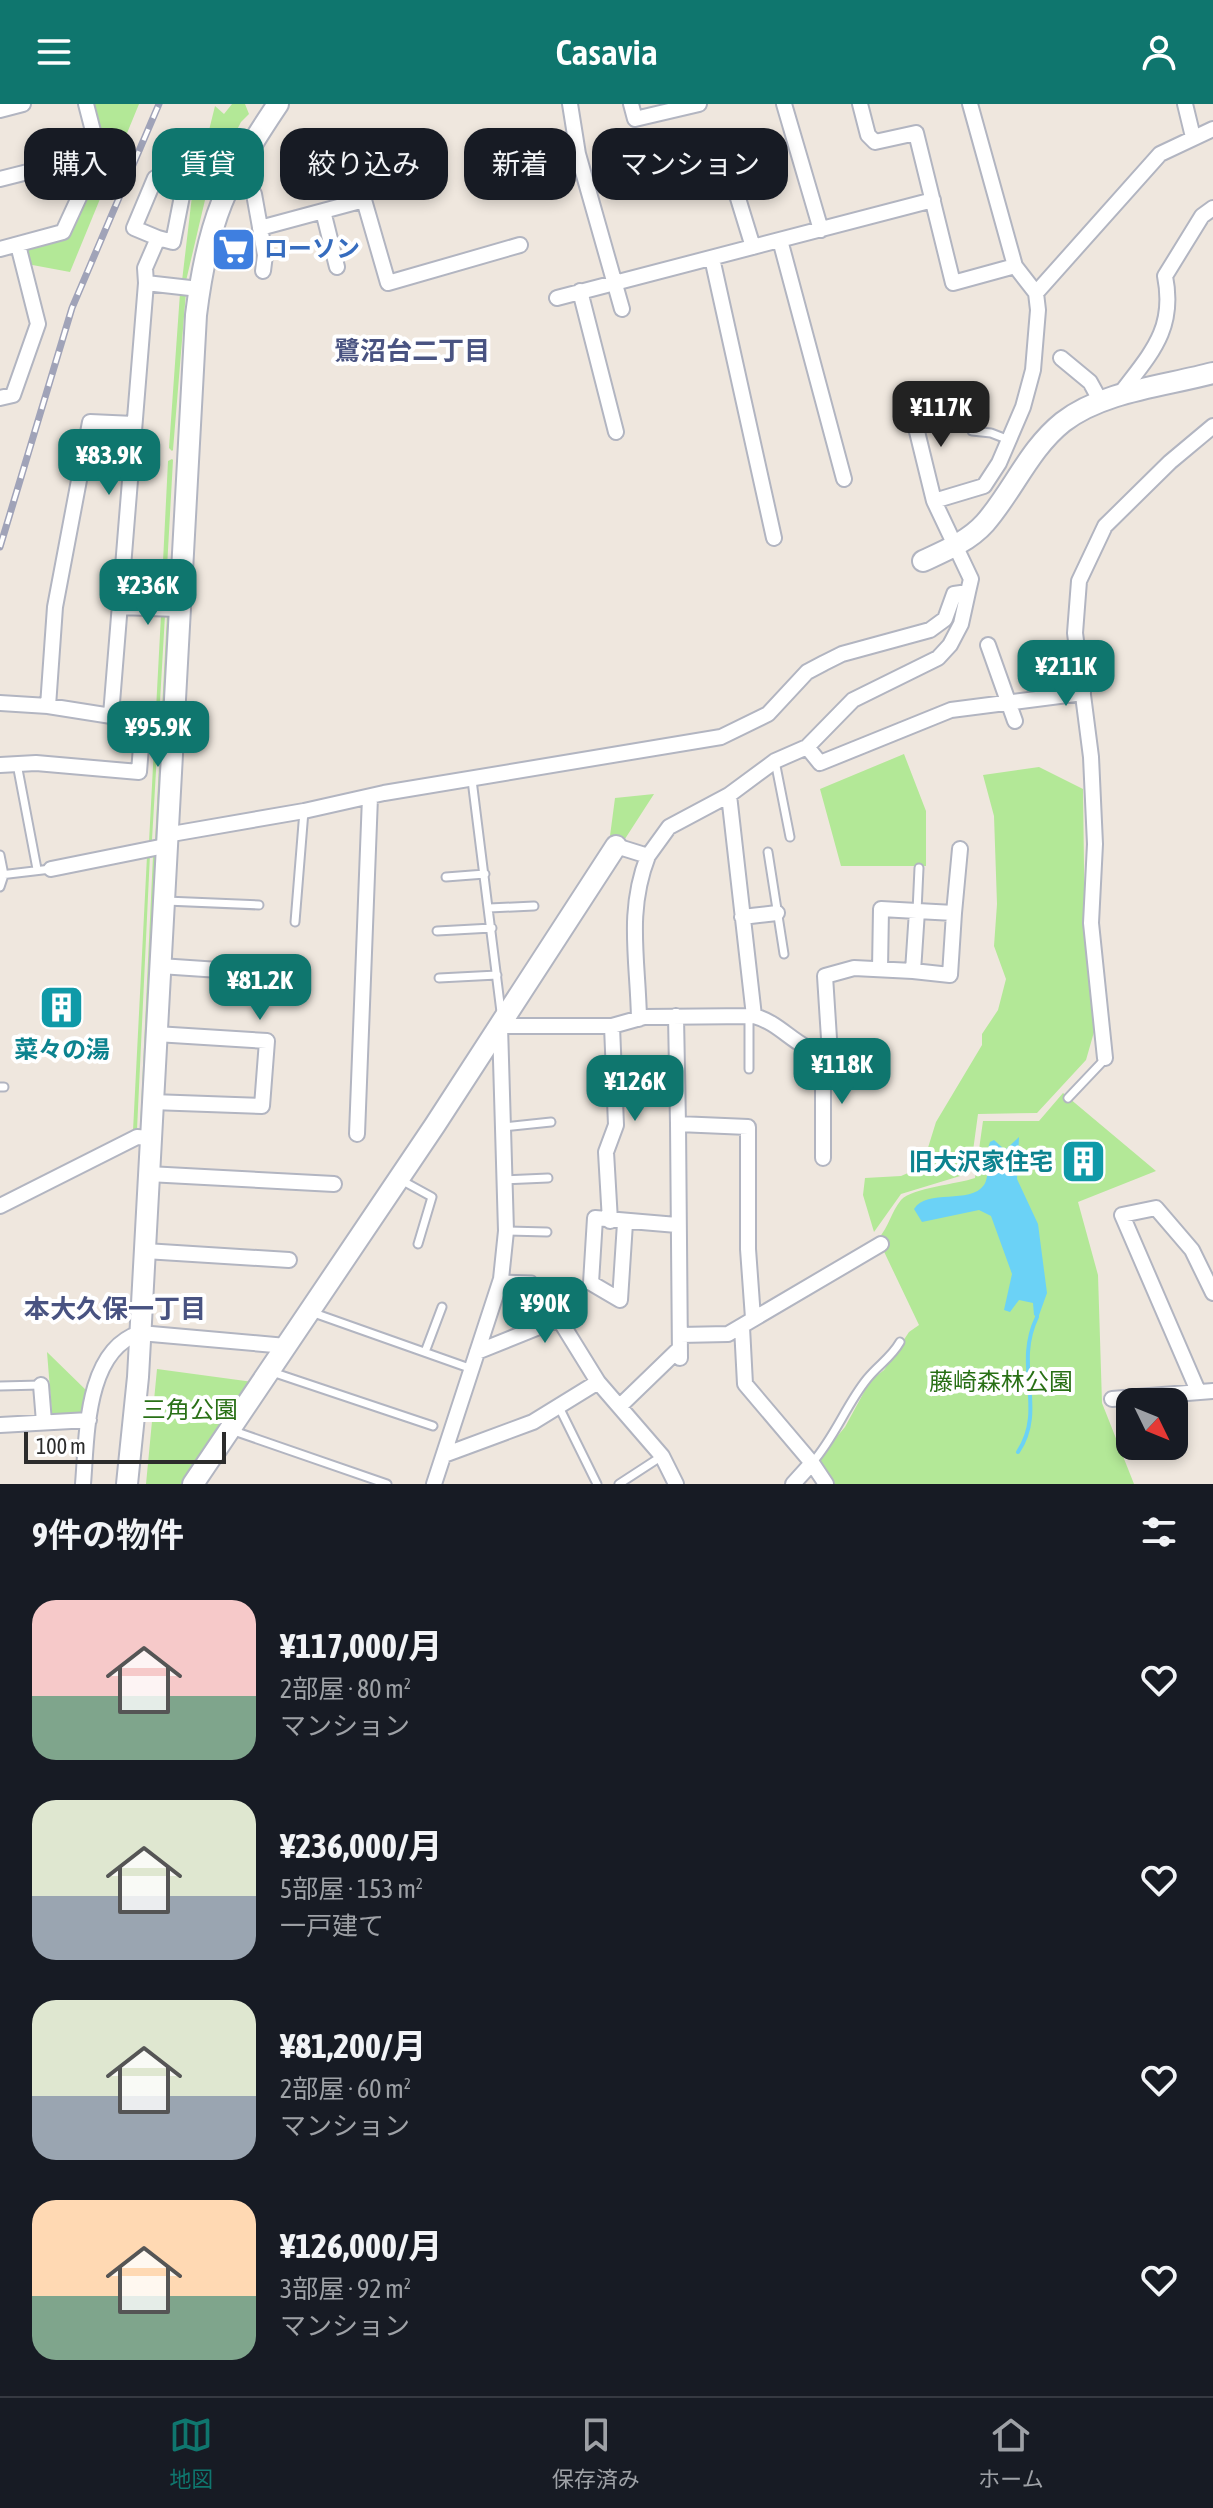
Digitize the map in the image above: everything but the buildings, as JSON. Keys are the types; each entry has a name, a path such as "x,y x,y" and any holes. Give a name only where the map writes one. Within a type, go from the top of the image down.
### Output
{"street":[{"path":"0,110 23,104"},
{"path":"86,104 92,128"},
{"path":"570,104 578,154 622,309"},
{"path":"631,104 635,119 699,104"},
{"path":"784,104 821,230"},
{"path":"860,104 868,135 875,142 916,133 953,283 1015,266"},
{"path":"970,104 1015,266 1036,293"},
{"path":"1185,104 1193,137"},
{"path":"260,128 273,106"},
{"path":"934,501 984,486 1009,440 1033,370 1036,293 1160,154 1213,129"},
{"path":"0,179 24,173"},
{"path":"155,178 183,191 173,242 158,238 134,228 155,178"},
{"path":"0,249 63,232 78,200"},
{"path":"127,1484 145,1251 178,609 199,289 213,223 222,200"},
{"path":"255,200 263,271"},
{"path":"260,228 364,200 388,283 520,245"},
{"path":"739,200 753,247"},
{"path":"557,298 933,200"},
{"path":"1110,400 1160,342 1171,304 1165,276 1202,216 1213,208"},
{"path":"323,211 337,267"},
{"path":"111,715 145,268 158,238"},
{"path":"780,240 844,479"},
{"path":"0,398 13,395 38,324 18,245"},
{"path":"712,258 774,538"},
{"path":"146,283 199,289"},
{"path":"580,291 616,432"},
{"path":"1061,358 1110,400"},
{"path":"923,561 956,546 984,525 1042,441 1065,420 1110,400 1213,373"},
{"path":"639,1019 636,888 648,856 669,827 729,795 775,761 807,747 853,700 938,658 950,645 961,624 971,579 934,501 911,407"},
{"path":"48,706 55,607 90,422 134,424"},
{"path":"1105,1058 1091,923 1095,844 1091,757 1075,608 1079,581 1105,526 1170,462 1213,426"},
{"path":"44,869 370,797 721,737 768,714 807,672 824,663 842,654 930,630 945,619 954,594 968,592"},
{"path":"119,607 178,609"},
{"path":"988,645 1015,721"},
{"path":"807,747 820,763 951,710 1083,693"},
{"path":"0,703 48,706 143,721 139,772 0,765"},
{"path":"729,795 752,1016"},
{"path":"357,1134 370,797"},
{"path":"193,1484 500,1026 616,846 648,856"},
{"path":"500,1026 612,1026 639,1019 676,1016 752,1016 770,1020 804,1049 830,1054 825,976 854,968 950,975 960,849"},
{"path":"880,969 881,909 954,913"},
{"path":"913,971 917,911"},
{"path":"742,917 777,913"},
{"path":"160,966 264,973"},
{"path":"676,1016 680,1347"},
{"path":"434,1484 501,1279 506,1231 500,1026"},
{"path":"612,1026 616,1125 606,1152 617,1222 620,1300 591,1283 595,1218 617,1222 677,1225"},
{"path":"152,1102 262,1106 267,1041 156,1034"},
{"path":"823,1053 823,1158"},
{"path":"678,1124 748,1127 745,1384 826,1484"},
{"path":"0,1206 137,1137 150,1138"},
{"path":"148,1174 334,1184"},
{"path":"1112,1399 1205,1391 1122,1215 1156,1208 1192,1250 1213,1293"},
{"path":"620,1406 680,1347 728,1334 881,1244"},
{"path":"145,1251 289,1260"},
{"path":"477,1352 559,1319 598,1382 662,1456 676,1484"},
{"path":"83,1484 95,1392 114,1349 127,1337 140,1333 286,1346"},
{"path":"444,1455 533,1422 598,1382"},
{"path":"41,1385 44,1422"},
{"path":"0,1425 89,1420"},
{"path":"793,1484 812,1463"}],"lane":[{"path":"967,404 972,431 991,433 1009,440"},
{"path":"775,761 790,837"},
{"path":"2,875 44,869 17,764"},
{"path":"472,780 492,928 500,1026"},
{"path":"295,922 304,811"},
{"path":"768,852 784,954"},
{"path":"0,855 0,887"},
{"path":"917,911 919,868"},
{"path":"446,877 485,874"},
{"path":"163,900 259,905"},
{"path":"489,908 534,906"},
{"path":"437,931 492,928"},
{"path":"439,978 497,975"},
{"path":"749,1069 752,1016"},
{"path":"1068,1098 1105,1058"},
{"path":"502,1128 551,1122"},
{"path":"399,1178 432,1197 418,1244"},
{"path":"504,1180 548,1178"},
{"path":"506,1231 547,1232"},
{"path":"501,1279 532,1280"},
{"path":"425,1352 442,1307"},
{"path":"309,1312 472,1369"},
{"path":"812,1463 839,1427 866,1380 886,1363 900,1342"},
{"path":"269,1371 433,1426"},
{"path":"0,1386 41,1385"},
{"path":"559,1407 597,1484"},
{"path":"231,1430 387,1484"},
{"path":"619,1484 662,1456"}],"green space":[{"path":"91,104 139,104 129,128 97,128"},
{"path":"232,104 245,104 249,114 238,128 210,128 215,106 224,114"},
{"path":"83,200 100,200 70,272 27,264 24,251 27,247 67,237"},
{"path":"192,200 205,200 186,281 182,281"},
{"path":"186,292 172,451 169,448 180,293"},
{"path":"172,459 165,604 161,602 168,461"},
{"path":"170,614 158,840 155,841 167,615"},
{"path":"161,615 165,615 152,840 149,842"},
{"path":"904,754 926,811 926,866 841,866 820,789"},
{"path":"1039,767 1083,789 1085,944 1094,1032 1086,1060 1037,1113 978,1114 970,1173 901,1194 874,1232 863,1195 865,1178 901,1176 922,1167 936,1122 982,1045 982,1034 998,1010 1006,979 994,946 997,904 994,816 983,775"},
{"path":"654,794 623,842 610,836 615,798"},
{"path":"150,854 137,1130 133,1131 147,856"},
{"path":"157,854 143,1127 140,1129 153,856"},
{"name":"藤崎森林公園","path":"1063,1093 1156,1171 1078,1202 1098,1275 1102,1403 1116,1438 1116,1460 1125,1460 1134,1484 831,1484 819,1458 845,1427 870,1381 884,1370 909,1332 919,1325 878,1239 901,1200 907,1196 975,1178 983,1121 1039,1121"},
{"path":"47,1352 89,1393 84,1412 52,1414"},
{"name":"三角公園","path":"157,1369 253,1382 182,1484 146,1484"}],"water":[{"path":"1019,1137 1017,1179 1038,1224 1047,1293 1038,1318 1034,1315 1033,1303 1019,1300 1010,1312 1004,1310 1012,1274 991,1216 979,1210 922,1222 914,1209 928,1199 978,1191 986,1180 990,1142 994,1140 1005,1150"}],"waterway":[{"path":"1018,1452 1030,1419 1028,1353 1030,1335 1037,1317"}],"railway":[{"path":"0,547 72,308 159,104"}],"place":[{"name":"ローソン","path":"233,249"},
{"name":"菜々の湯","path":"62,1008"},
{"name":"旧大沢家住宅","path":"1084,1162"}],"district":[{"name":"鷺沼台二丁目","path":"412,351"},
{"name":"本大久保一丁目","path":"115,1309"}]}
